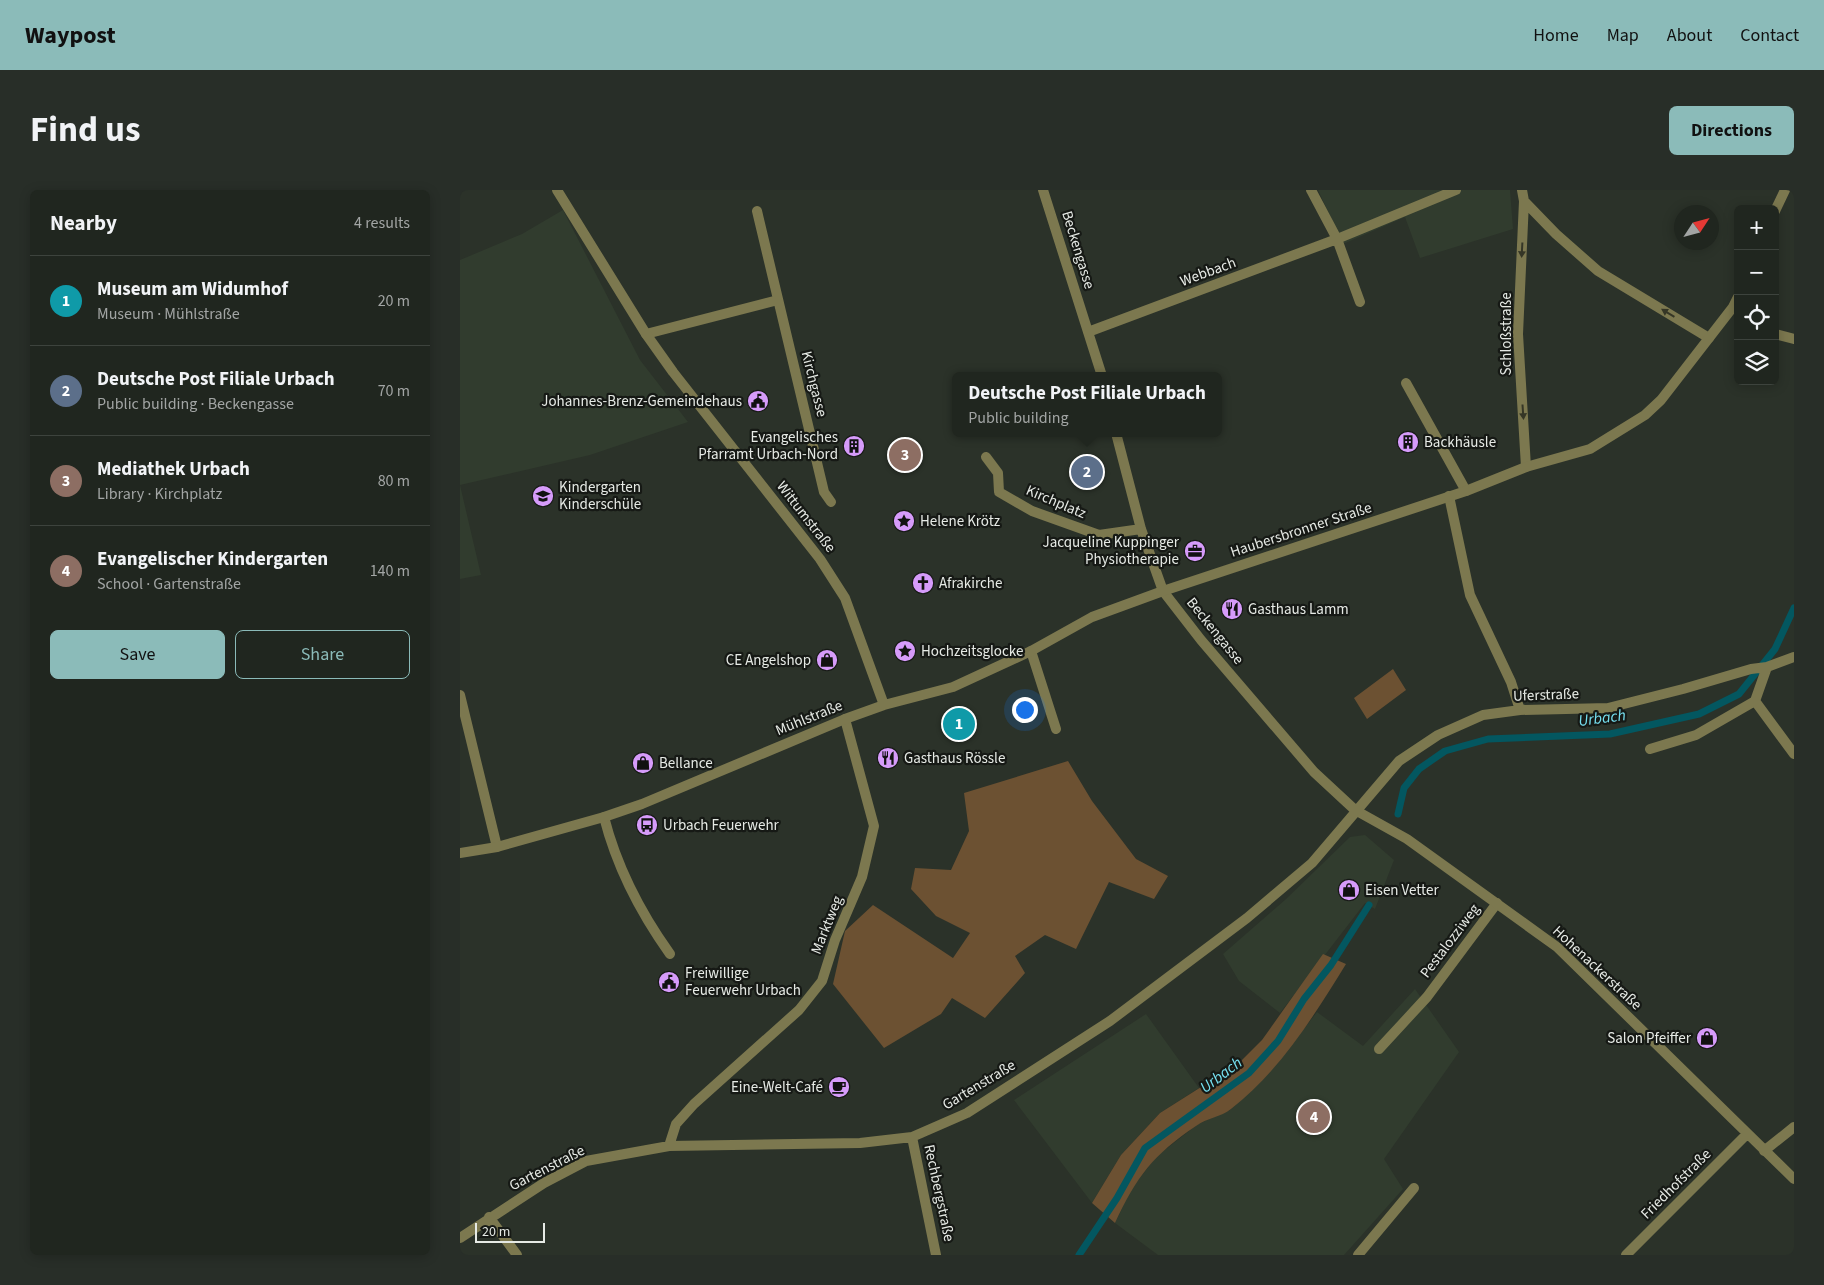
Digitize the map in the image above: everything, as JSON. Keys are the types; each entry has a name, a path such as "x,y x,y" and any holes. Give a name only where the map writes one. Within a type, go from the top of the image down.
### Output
{"street":[{"name":"Wittumstraße","path":"557,190 646,334 673,372 820,559 845,598 884,705"},
{"name":"Beckengasse","path":"1043,190 1101,372"},
{"path":"1311,190 1337,239 1360,302"},
{"name":"Webbach","path":"1088,332 1337,239 1456,190"},
{"name":"Schloßstraße","path":"1522,190 1524,201 1518,334 1526,466"},
{"path":"1778,205 1784,190"},
{"path":"1524,201 1556,234 1598,270 1709,338"},
{"name":"Kirchgasse","path":"757,211 824,492 831,502"},
{"path":"646,334 778,300"},
{"name":"Haubersbronner Straße","path":"1163,591 1466,491 1526,466 1590,449 1645,416 1661,400 1709,338 1734,311"},
{"path":"1779,335 1794,339"},
{"path":"1406,383 1466,491"},
{"name":"Beckengasse","path":"1117,437 1141,529 1163,591 1308,765 1355,810"},
{"name":"Kirchplatz","path":"986,457 998,473 998,492 1032,511 1099,535 1141,529"},
{"path":"1449,496 1470,596 1511,682 1520,710"},
{"name":"Mühlstraße","path":"460,853 496,847 604,817 642,804 845,719 884,705 954,687 1031,651 1092,617 1163,591"},
{"path":"1031,651 1056,729"},
{"name":"Uferstraße","path":"1355,810 1399,761 1438,735 1482,715 1520,710 1608,708 1751,669 1767,667 1794,657"},
{"path":"1650,749 1696,735 1755,701 1767,667"},
{"path":"460,695 496,847"},
{"path":"1755,701 1794,754"},
{"name":"Marktweg","path":"669,1146 676,1124 694,1104 799,1010 822,981 835,940 862,877 874,826 845,719"},
{"name":"Hohenackerstraße","path":"1355,810 1407,839 1557,947 1794,1179"},
{"name":"Gartenstraße","path":"460,1238 544,1182 586,1161 669,1146 860,1144 912,1137 967,1113 1110,1021 1247,918 1312,863 1355,810"},
{"path":"604,817 612,846 630,888 649,924 670,954"},
{"name":"Pestalozziweg","path":"1379,1049 1427,996 1497,903"},
{"path":"1764,1151 1794,1127"},
{"name":"Friedhofstraße","path":"1626,1255 1747,1134"},
{"name":"Rechbergstraße","path":"912,1137 936,1255"},
{"path":"1358,1255 1414,1188"},
{"path":"489,1217 517,1255"}],"shaded area":[{"path":"1318,190 1510,190 1513,229 1420,258 1405,217 1343,244"},
{"path":"563,210 640,360 688,422 590,455 460,485 460,260 522,234"},
{"path":"460,485 481,575 460,579"},
{"path":"1393,669 1406,690 1367,719 1354,698"},
{"path":"1068,761 1092,801 1136,859 1168,876 1154,899 1109,882 1076,949 1045,935 1015,956 1025,973 985,1018 952,998 941,1014 884,1048 833,984 845,931 873,905 953,958 970,933 936,916 911,889 915,868 951,870 969,831 964,793"},
{"path":"1365,835 1394,860 1375,909 1365,903 1280,1013 1239,981 1223,954 1285,900 1350,837"},
{"path":"1323,954 1346,964 1295,1042 1265,1078 1231,1109 1196,1126 1157,1157 1139,1179 1115,1223 1092,1203 1121,1155 1160,1113 1239,1063 1262,1040"},
{"path":"1415,989 1459,1052 1384,1159 1403,1189 1344,1255 1158,1255 1115,1223 1131,1189 1157,1156 1198,1124 1230,1110 1275,1066 1317,1012 1363,1046"},
{"path":"1146,1014 1199,1088 1160,1113 1121,1155 1092,1203 1014,1100"}],"waterway":[{"name":"Urbach","path":"1398,814 1404,788 1419,769 1445,751 1488,739 1610,734 1699,714 1739,694 1775,649 1794,608"},
{"name":"Urbach","path":"1079,1255 1117,1198 1145,1148 1249,1073 1278,1041 1304,999 1331,965 1369,905"}],"place":[{"name":"Johannes-Brenz-Gemeindehaus","path":"758,401"},
{"name":"Backhäusle","path":"1408,442"},
{"name":"Evangelisches Pfarramt Urbach-Nord","path":"854,446"},
{"name":"Mediathek Urbach","path":"905,455"},
{"name":"Deutsche Post Filiale Urbach","path":"1087,472"},
{"name":"Kindergarten Kinderschüle","path":"543,496"},
{"name":"Helene Krötz","path":"904,521"},
{"name":"Jacqueline Kuppinger Physiotherapie","path":"1195,551"},
{"name":"Afrakirche","path":"923,583"},
{"name":"Gasthaus Lamm","path":"1232,609"},
{"name":"Hochzeitsglocke","path":"905,651"},
{"name":"CE Angelshop","path":"827,660"},
{"name":"Museum am Widumhof","path":"959,724"},
{"name":"Gasthaus Rössle","path":"888,758"},
{"name":"Bellance","path":"643,763"},
{"name":"Urbach Feuerwehr","path":"647,825"},
{"name":"Eisen Vetter","path":"1349,890"},
{"name":"Freiwillige Feuerwehr Urbach","path":"669,982"},
{"name":"Salon Pfeiffer","path":"1707,1038"},
{"name":"Eine-Welt-Café","path":"839,1087"},
{"name":"Evangelischer Kindergarten","path":"1314,1117"}]}
